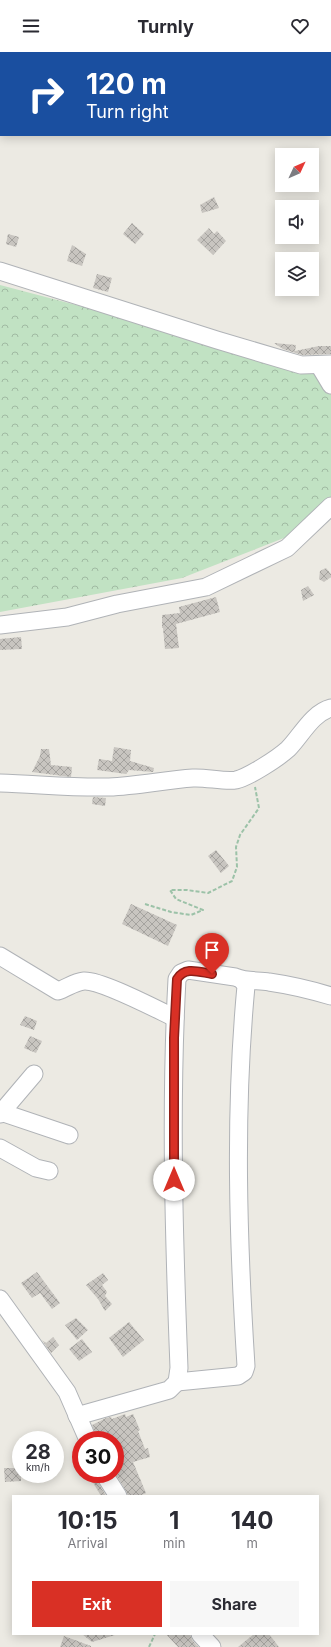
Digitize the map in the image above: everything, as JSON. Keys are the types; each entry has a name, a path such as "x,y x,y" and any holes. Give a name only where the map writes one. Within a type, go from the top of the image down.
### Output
{"street":[{"path":"0,271 302,365 325,364 331,385"},
{"path":"0,625 67,617 118,604 206,587 287,548 331,506"},
{"path":"0,783 74,787 108,787 133,786 165,780 200,778 235,780 252,772 287,749 311,722 326,709 331,708"},
{"path":"0,956 58,990 73,983 85,981 100,984 175,1018"},
{"path":"77,1416 169,1390 177,1382 179,1368 173,1212 175,1018 177,979 181,973 188,970 235,977 242,980 269,982 292,986 331,996"},
{"path":"177,1382 238,1376 244,1372 246,1366 238,1203 240,1041 246,986 242,980"},
{"path":"34,1074 1,1113 69,1136"},
{"path":"0,1148 36,1168 48,1171"},
{"path":"0,1299 66,1392 84,1431"},
{"path":"110,1483 117,1495"},
{"path":"201,1635 212,1647"}],"path":[{"path":"145,904 172,912 191,914 203,910 176,899 170,890 187,890 208,893 232,881 237,867 236,847 240,835 259,808 252,772"},
{"path":"149,1647 155,1635"}],"green space":[{"path":"0,285 323,370 331,382 331,498 289,536 182,578 0,612"}],"building":[{"path":"214,197 219,208 202,213 200,205"},
{"path":"132,223 144,234 135,244 123,234"},
{"path":"209,228 214,234 217,231 226,241 213,255 197,240"},
{"path":"8,234 19,237 16,247 6,244"},
{"path":"72,245 86,254 82,266 67,261"},
{"path":"97,274 112,278 108,292 93,288"},
{"path":"274,343 296,345 295,351 319,346 331,346 331,354 302,355 283,349"},
{"path":"326,568 331,574 331,577 324,582 319,579 320,571"},
{"path":"308,586 314,595 303,601 301,590"},
{"path":"216,597 220,612 176,624 179,648 165,649 162,615 180,613 179,607"},
{"path":"21,637 22,649 0,650 0,639"},
{"path":"114,747 131,750 130,761 154,768 153,772 129,770 126,774 97,770 99,759 112,761"},
{"path":"41,749 49,749 51,765 72,767 71,777 32,772 40,756"},
{"path":"93,797 106,798 105,806 92,804"},
{"path":"216,850 229,866 221,873 208,856"},
{"path":"131,904 177,925 168,946 122,924"},
{"path":"25,1016 37,1021 34,1030 20,1025"},
{"path":"30,1036 42,1041 36,1053 24,1048"},
{"path":"37,1272 60,1303 52,1309 40,1293 32,1298 21,1283"},
{"path":"103,1273 108,1280 102,1285 107,1292 105,1296 112,1304 105,1311 98,1299 86,1285"},
{"path":"76,1318 88,1330 77,1340 65,1325"},
{"path":"129,1322 144,1340 123,1357 109,1338"},
{"path":"53,1337 59,1345 51,1353 42,1340 46,1343"},
{"path":"82,1339 92,1352 79,1361 69,1349"},
{"path":"125,1414 126,1417 133,1414 140,1430 138,1431 145,1449 148,1448 150,1457 133,1462 146,1493 141,1495 128,1495 121,1483 124,1483 124,1431 94,1431 92,1425 111,1417 112,1419"},
{"path":"4,1468 12,1468 12,1482 5,1482"},
{"path":"93,1483 98,1483 105,1495 100,1495"},
{"path":"83,1635 115,1635 92,1642"},
{"path":"167,1635 190,1635 192,1640 198,1647 178,1647"},
{"path":"253,1635 270,1635 279,1647 238,1647"},
{"path":"64,1636 91,1646 91,1647 60,1647"}],"route":[{"path":"174,1180 174,1038 177,979 181,973 188,970 212,974"}]}
